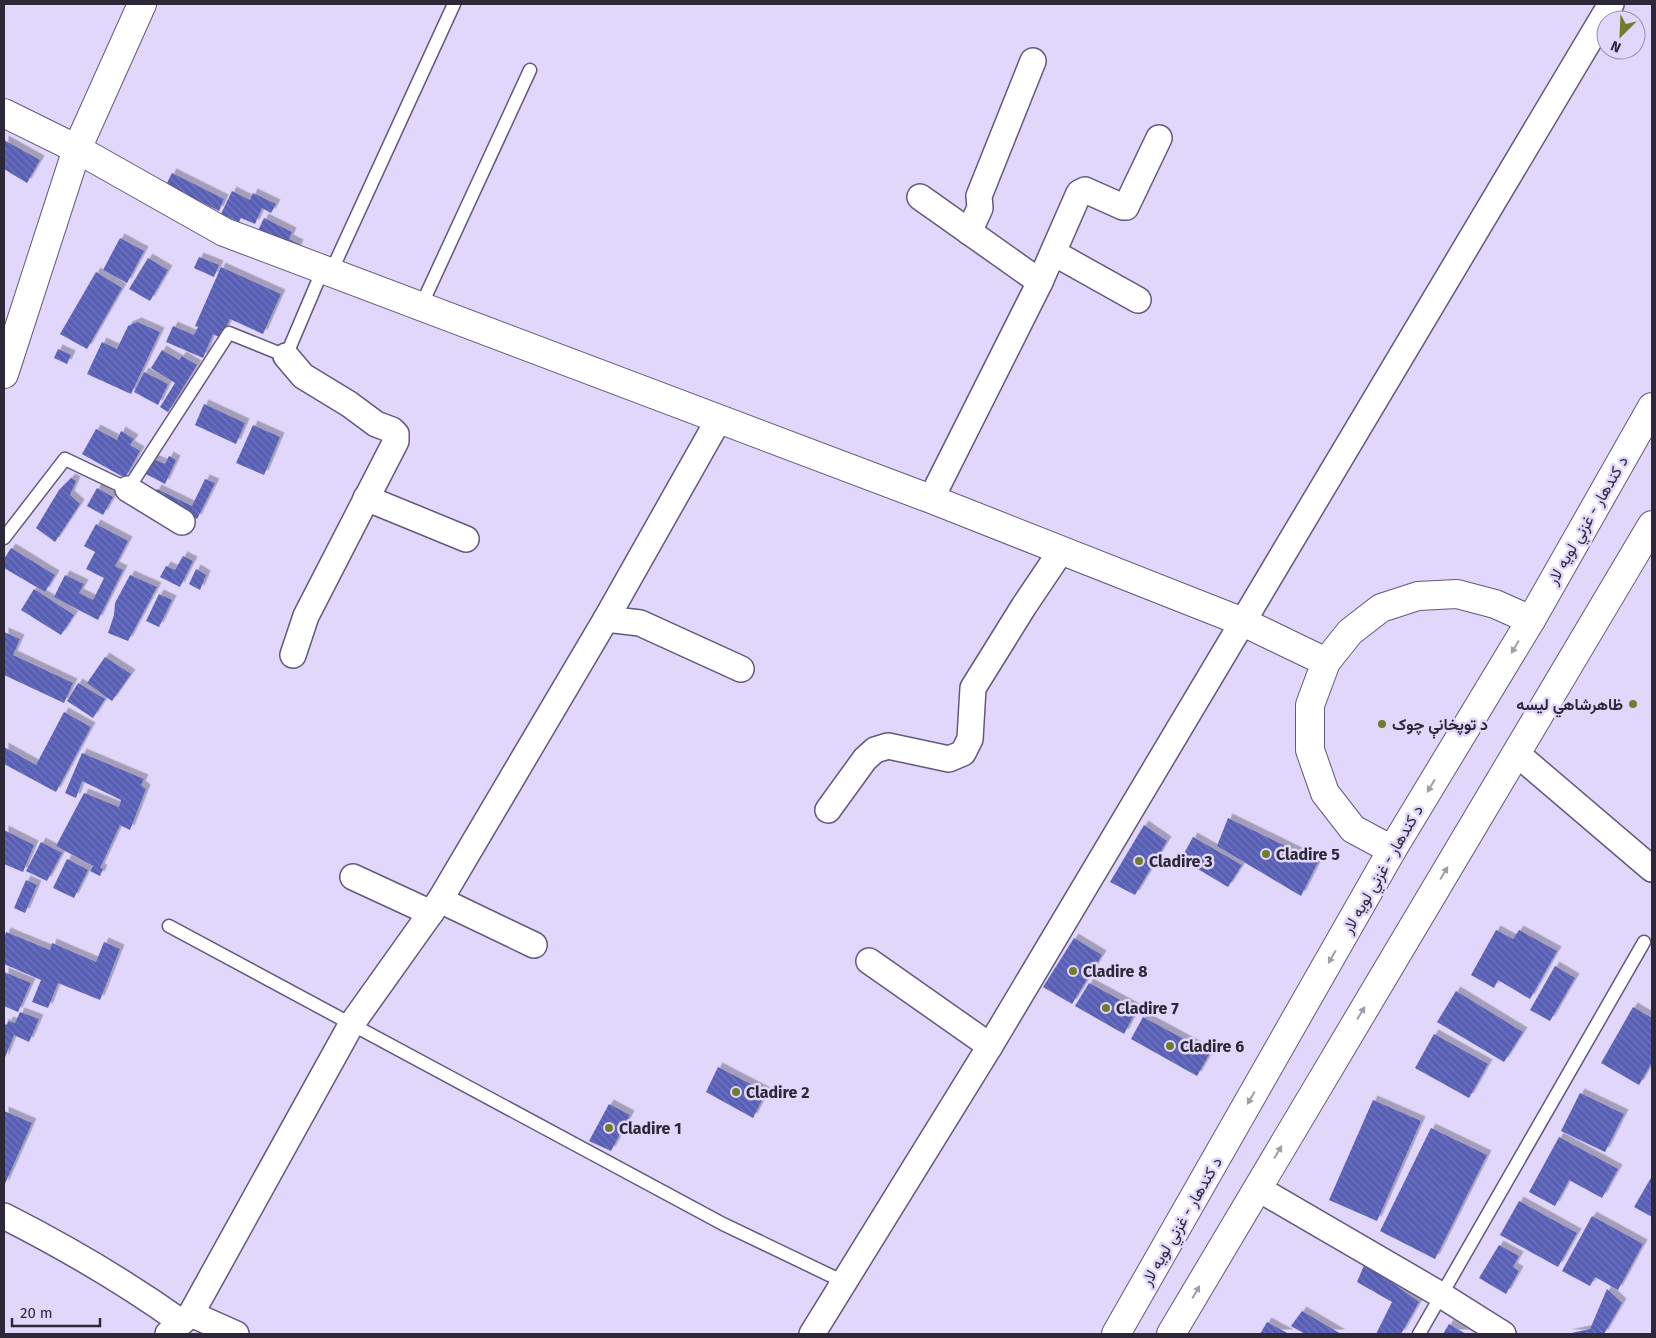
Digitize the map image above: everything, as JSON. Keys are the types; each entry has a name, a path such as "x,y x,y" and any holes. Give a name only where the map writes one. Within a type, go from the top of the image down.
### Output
{"main road":[{"path":"4,374 76,149 142,4"},
{"path":"4,112 76,149 224,232 930,499 1243,622 1326,662"},
{"name":"د کندهار - غزني لويه لار","path":"1116,1334 1392,850 1531,620 1652,407"},
{"path":"1171,1334 1652,525"},
{"path":"1392,850 1353,829 1325,793 1310,750 1310,704 1326,662 1350,632 1381,608 1418,596 1457,594 1495,604 1531,620"}],"street":[{"path":"812,1334 990,1046 1611,4"},
{"path":"969,232 980,208 978,196 1033,61"},
{"path":"930,499 1040,282 1079,193 1085,190 1126,207 1159,138"},
{"path":"920,198 1040,282"},
{"path":"1054,253 1138,300"},
{"path":"286,356 304,376 349,404 376,424 392,430 396,434 396,440 306,616 292,655"},
{"path":"180,1323 351,1025 435,906 606,619 719,419"},
{"path":"128,490 182,522"},
{"path":"366,498 466,539"},
{"path":"828,810 864,759 875,750 888,746 949,759 963,753 970,739 973,688 1061,551"},
{"path":"606,619 640,623 741,669"},
{"path":"1516,753 1652,869"},
{"path":"353,877 435,906 534,945"},
{"path":"869,961 990,1046"},
{"path":"1257,1188 1441,1295 1503,1334"},
{"path":"4,1216 63,1246 146,1298 180,1323 236,1334"}],"lane":[{"path":"4,538 65,459 128,490 229,333 286,356 454,4"},
{"path":"421,306 530,70"},
{"path":"169,926 723,1224 844,1282"},
{"path":"1419,1334 1644,942"}],"building":[{"path":"4,140 40,160 27,183 4,169"},
{"path":"172,173 224,199 219,211 166,185"},
{"path":"232,191 250,200 253,193 276,204 271,213 262,208 255,224 241,218 239,222 221,214"},
{"path":"264,218 292,232 289,239 299,244 294,256 255,237"},
{"path":"120,238 144,251 127,283 103,270"},
{"path":"199,257 219,265 214,277 194,268"},
{"path":"148,258 168,270 150,301 129,289"},
{"path":"221,267 281,294 263,334 230,319 221,338 213,334 203,358 166,342 173,326 194,335 198,327 195,326"},
{"path":"96,272 122,288 87,349 60,334"},
{"path":"137,322 160,332 131,394 87,374 102,342 117,349 128,326"},
{"path":"58,349 71,355 67,364 54,358"},
{"path":"162,350 179,360 182,356 197,365 168,412 160,407 175,383 151,368"},
{"path":"144,372 168,384 158,405 134,392"},
{"path":"204,404 245,423 236,444 195,425"},
{"path":"253,425 280,437 264,475 236,463"},
{"path":"96,429 117,440 121,431 134,439 130,445 140,451 125,478 82,454"},
{"path":"169,456 176,460 165,484 146,474 153,459 165,464"},
{"path":"71,478 76,481 70,495 80,504 55,542 36,528 59,490"},
{"path":"205,479 215,483 197,519 153,497 157,489 192,506"},
{"path":"97,488 113,497 103,515 87,506"},
{"path":"96,524 128,541 115,566 123,570 98,620 54,597 65,575 84,584 79,593 93,600 104,578 86,569 95,552 84,546"},
{"path":"11,548 55,575 45,592 4,568 4,559"},
{"path":"183,556 193,561 180,587 160,577 166,566 175,570"},
{"path":"196,569 206,575 200,590 189,584"},
{"path":"130,575 157,587 128,641 108,633 114,615 115,603"},
{"path":"34,589 74,615 61,635 21,610"},
{"path":"159,594 172,600 159,627 146,621"},
{"path":"4,632 20,639 13,655 73,683 64,703 4,675"},
{"path":"105,657 131,674 112,701 87,683"},
{"path":"78,683 105,699 93,718 67,701"},
{"path":"64,712 91,727 56,792 4,764 4,747 36,765"},
{"path":"82,753 144,779 141,785 146,789 130,830 120,825 100,868 103,869 100,876 90,871 93,866 56,846 84,793 119,807 121,800 82,781 76,798 65,793"},
{"name":"Cladire 5","path":"1228,818 1318,862 1301,896 1217,846"},
{"name":"Cladire 3","path":"1144,825 1167,841 1135,895 1110,882"},
{"path":"4,830 34,845 23,872 4,864"},
{"path":"1193,837 1242,865 1228,887 1181,859"},
{"path":"41,842 62,853 47,881 26,871"},
{"path":"67,859 88,870 74,898 53,888"},
{"path":"26,880 37,885 25,913 14,908"},
{"path":"1496,930 1513,939 1519,930 1557,951 1530,999 1498,980 1494,988 1471,975"},
{"path":"6,932 50,950 52,943 96,962 104,942 120,949 100,1000 58,983 48,1008 32,1002 41,980 4,964 4,938"},
{"name":"Cladire 8","path":"1074,938 1102,955 1072,1004 1043,987"},
{"path":"1555,966 1575,978 1550,1021 1530,1010"},
{"path":"4,972 31,983 18,1012 4,1006"},
{"name":"Cladire 7","path":"1089,983 1137,1009 1124,1034 1075,1006"},
{"path":"1456,991 1523,1032 1504,1062 1437,1022"},
{"path":"1633,1007 1652,1018 1652,1062 1639,1085 1601,1063"},
{"path":"20,1012 39,1019 29,1042 14,1035 4,1060 4,1023 7,1025 8,1021 15,1023"},
{"name":"Cladire 6","path":"1143,1017 1210,1053 1197,1076 1131,1039"},
{"path":"1434,1034 1488,1064 1469,1098 1415,1068"},
{"name":"Cladire 2","path":"718,1067 766,1092 753,1118 706,1092"},
{"path":"1580,1093 1624,1114 1605,1152 1561,1131"},
{"path":"1373,1100 1421,1121 1377,1221 1329,1200"},
{"name":"Cladire 1","path":"609,1104 630,1115 611,1151 589,1141"},
{"path":"4,1111 32,1123 4,1186"},
{"path":"1431,1128 1487,1155 1435,1259 1380,1231"},
{"path":"1559,1137 1618,1169 1602,1198 1569,1180 1555,1206 1529,1192"},
{"path":"1652,1176 1652,1217 1634,1207"},
{"path":"1519,1201 1577,1233 1558,1267 1500,1235"},
{"path":"1592,1216 1643,1244 1618,1290 1595,1277 1590,1286 1562,1271"},
{"path":"1499,1245 1519,1256 1513,1267 1519,1271 1506,1294 1479,1278"},
{"path":"1365,1263 1419,1302 1401,1334 1376,1334 1392,1302 1357,1282"},
{"path":"1607,1289 1622,1303 1604,1334 1567,1334 1590,1329"},
{"path":"1302,1311 1341,1334 1305,1334 1291,1326"},
{"path":"1267,1322 1289,1334 1260,1334"},
{"path":"1449,1324 1466,1334 1443,1334"}],"place":[{"name":"ظاهرشاهي لیسه","path":"1633,704"},
{"name":"د توپخانې چوک","path":"1382,724"},
{"name":"Cladire 5","path":"1266,854"},
{"name":"Cladire 3","path":"1139,861"},
{"name":"Cladire 8","path":"1073,971"},
{"name":"Cladire 7","path":"1106,1008"},
{"name":"Cladire 6","path":"1170,1046"},
{"name":"Cladire 2","path":"736,1092"},
{"name":"Cladire 1","path":"609,1128"}]}
